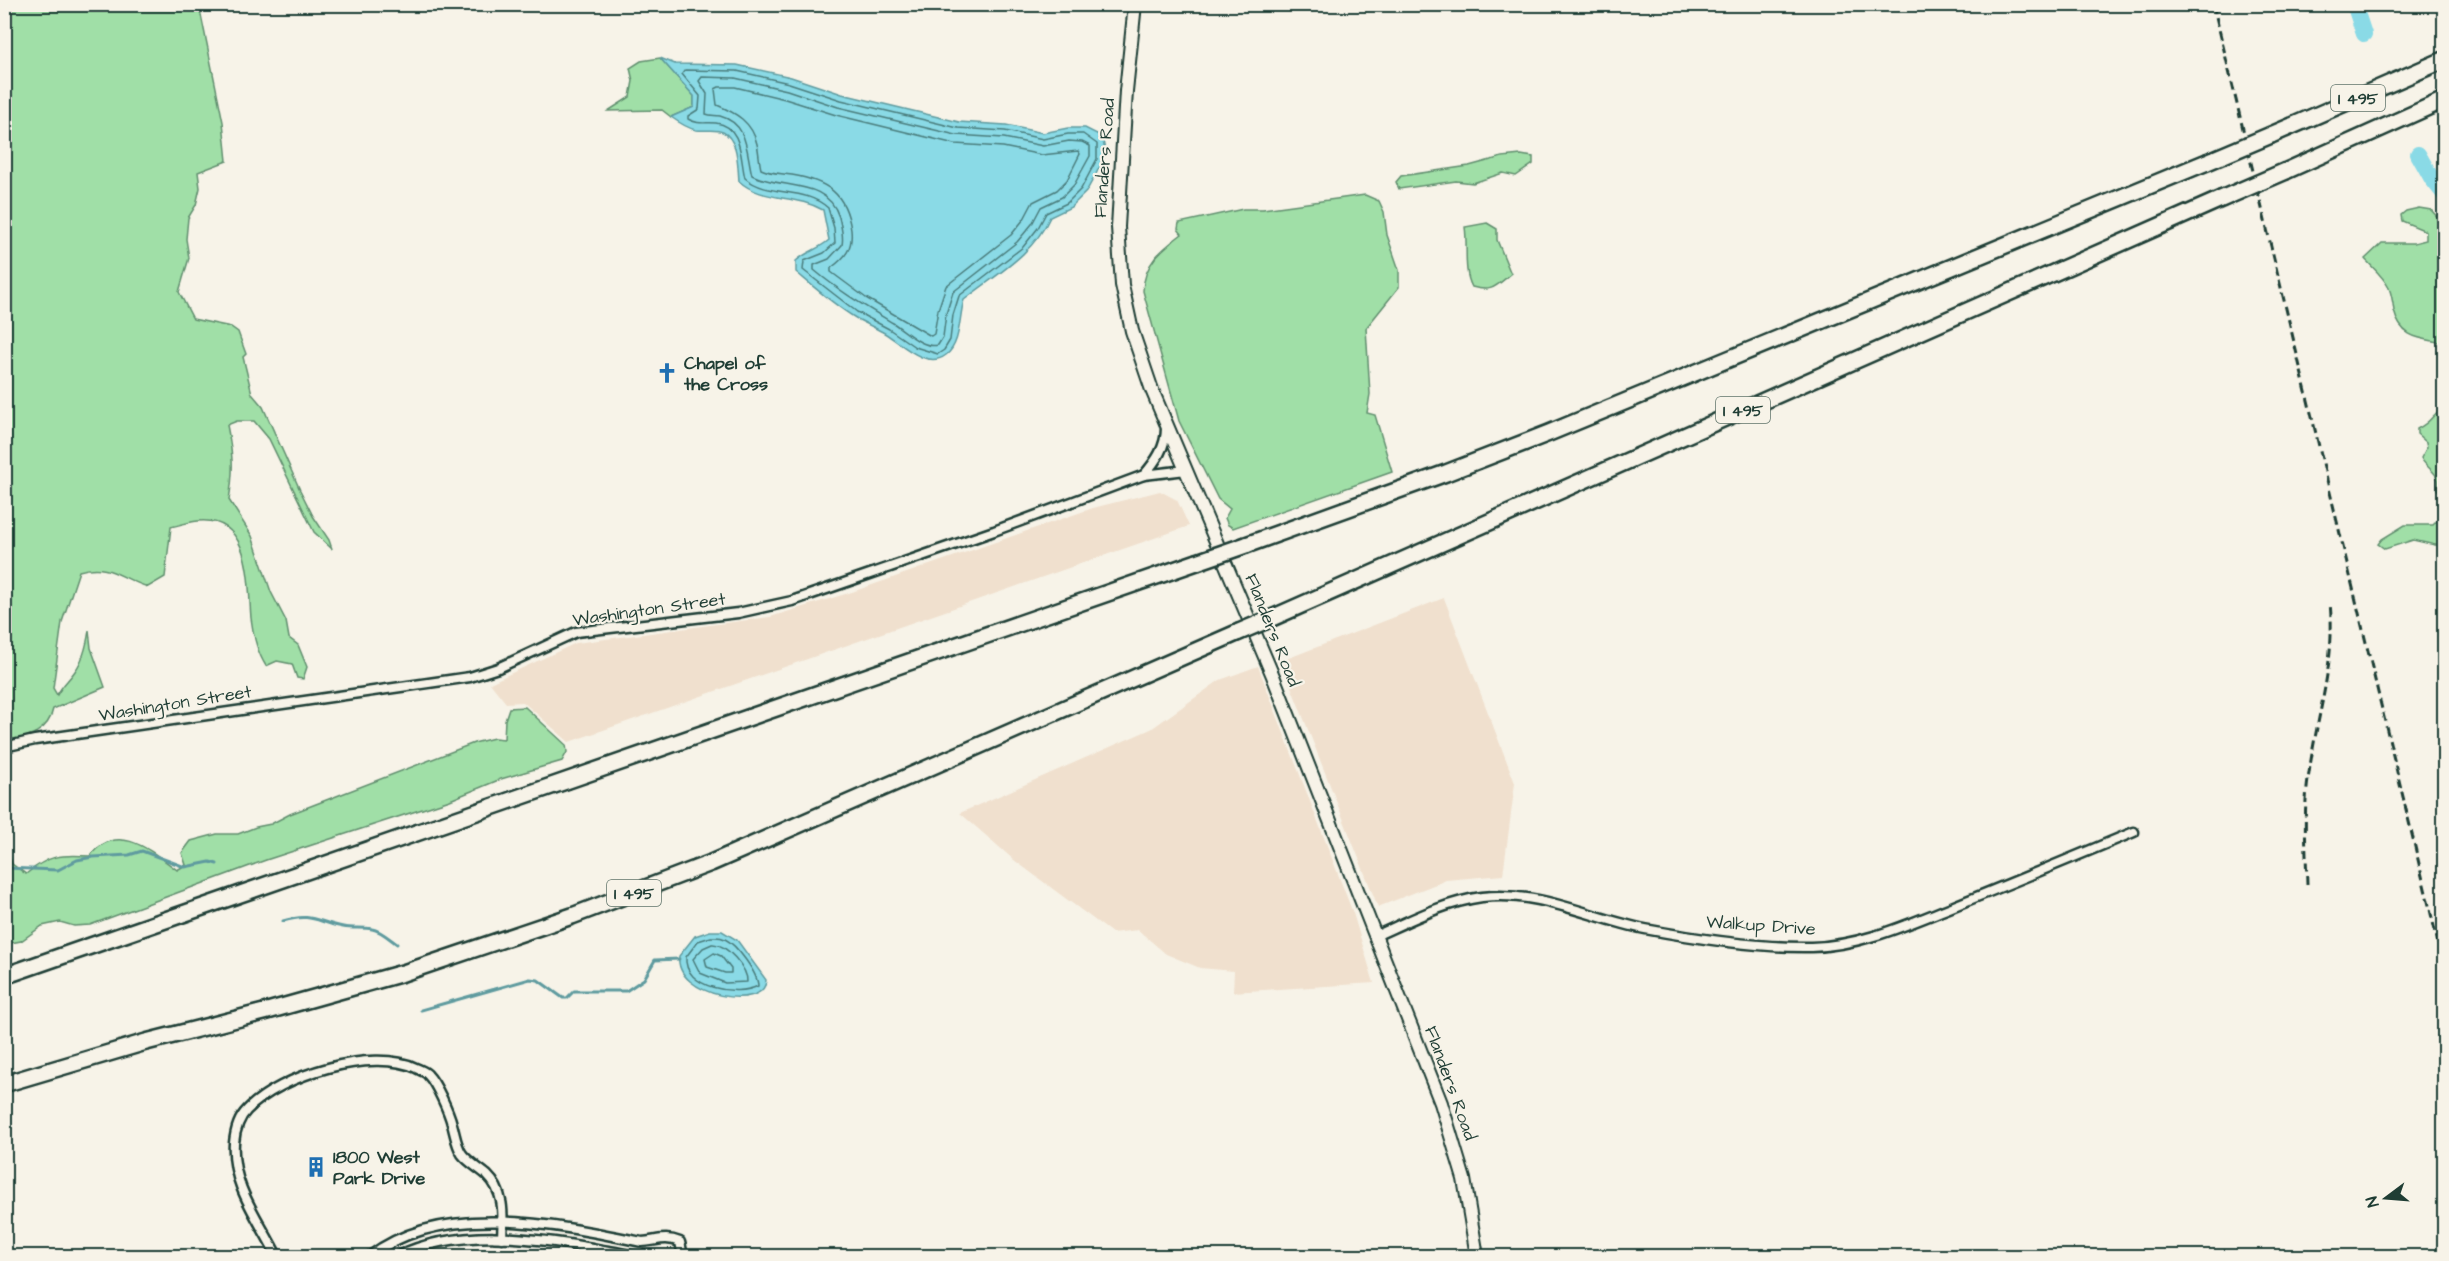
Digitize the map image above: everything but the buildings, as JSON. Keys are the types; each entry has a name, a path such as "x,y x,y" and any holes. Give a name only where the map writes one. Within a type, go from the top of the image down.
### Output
{"highway":[{"name":"I 495","path":"4,974 1197,562 1446,473 1549,433 2206,162 2445,60"},
{"name":"I 495","path":"4,1084 146,1042 274,1010 403,973 581,913 720,859 2422,110 2445,102"}],"main road":[{"name":"Flanders Road","path":"1135,4 1118,210 1119,259 1132,331 1166,425 1238,590 1376,936 1455,1144 1464,1179 1477,1257"}],"street":[{"path":"1144,475 1158,458 1163,447 1166,425"},
{"name":"Washington Street","path":"4,747 36,740 470,677 498,668 576,632 699,619 765,608 937,551 1144,475 1186,470"},
{"name":"Walkup Drive","path":"1376,936 1433,911 1470,900 1521,896 1644,929 1776,945 1812,947 1834,945 1864,940 1903,926 2134,832"},
{"path":"277,1257 240,1188 234,1143 237,1126 245,1111 269,1091 323,1070 367,1061 384,1060 405,1063 428,1074 452,1122 462,1154 496,1186 501,1196 502,1239"},
{"path":"370,1257 398,1239 435,1226 503,1223 548,1225 642,1242 650,1242 660,1237 671,1239 680,1242 683,1257"},
{"path":"399,1257 439,1242 502,1239 546,1241 633,1257"}],"shaded area":[{"path":"1160,491 1177,500 1189,526 569,742 523,702 506,703 490,683 576,643 770,617 852,592 1093,508"},
{"path":"1444,598 1515,783 1503,875 1446,880 1378,907 1281,661"},
{"path":"1258,666 1353,913 1374,983 1233,992 1234,971 1200,968 1166,954 1138,930 1112,933 1014,860 960,813 1151,729 1220,680"}],"green space":[{"path":"4,5 199,5 223,122 227,161 198,172 200,188 196,205 188,218 186,239 189,258 179,292 193,319 231,327 238,332 246,354 243,357 252,394 263,407 300,490 332,549 314,532 269,439 254,421 237,421 227,425 232,462 229,500 252,536 271,592 286,621 289,638 298,645 307,667 303,679 297,678 292,664 277,661 266,666 260,655 252,624 244,554 238,540 229,529 216,522 188,523 171,527 165,577 148,587 107,570 79,571 62,622 53,688 57,695 81,662 89,630 91,648 105,687 53,709 46,724 35,733 5,742"},
{"path":"660,58 694,96 694,107 671,117 662,110 608,111 630,97 633,81 630,68 641,61"},
{"path":"1521,155 1533,157 1533,164 1516,176 1503,173 1473,183 1456,181 1399,189 1396,182 1401,176 1469,166 1502,157"},
{"path":"1365,195 1379,201 1384,212 1387,235 1399,270 1399,287 1366,328 1370,394 1367,413 1375,415 1392,472 1233,528 1228,525 1225,518 1230,509 1218,499 1179,421 1143,291 1150,265 1182,234 1178,229 1179,223 1243,209 1263,209"},
{"path":"2419,208 2431,210 2444,224 2444,343 2413,336 2401,327 2387,284 2365,259 2382,243 2414,243 2426,240 2426,231 2402,221 2401,215 2406,211"},
{"path":"1487,223 1497,229 1497,240 1511,274 1489,289 1479,289 1472,287 1469,281 1465,227"},
{"path":"2441,409 2444,409 2444,492 2439,492 2436,476 2421,458 2427,447 2426,442 2417,434 2417,429 2426,424"},
{"path":"2444,514 2444,545 2413,540 2385,549 2378,544 2405,525 2433,525"},
{"path":"525,707 566,745 567,752 562,761 501,779 450,800 266,860 90,925 74,926 60,922 42,926 21,941 5,944 5,842 12,864 26,874 48,859 71,855 90,856 100,846 111,841 122,840 134,842 156,854 177,870 186,865 182,853 191,841 217,834 238,834 271,824 290,814 474,743 494,738 504,739 505,720 509,708"},
{"path":"2444,840 2444,888 2439,855"}],"water":[{"path":"660,58 675,64 737,65 791,77 842,94 959,122 1006,125 1043,133 1068,128 1085,128 1099,135 1103,141 1105,150 1103,161 1086,192 1071,207 1050,217 1034,242 1023,253 964,300 959,329 951,350 939,359 923,358 846,312 796,272 796,261 829,240 823,210 812,205 758,192 739,181 736,152 728,135 719,131 696,130 671,117 694,107 694,96"},
{"path":"710,931 722,931 737,940 766,980 762,990 752,996 737,997 704,990 690,982 681,970 679,956 695,936"}],"waterway":[{"path":"2354,4 2364,34"},
{"path":"2418,154 2432,179 2444,194"},
{"path":"4,868 58,870 77,860 129,855 142,851 185,867 210,862 217,864"},
{"path":"283,921 301,917 343,927 372,929 397,944"},
{"path":"421,1010 530,979 538,980 563,998 567,998 574,991 626,991 644,979 655,960 679,959"}],"railway":[{"path":"2213,4 2444,968"},
{"path":"2307,884 2305,828 2307,787 2328,667 2330,603"}],"place":[{"name":"Chapel of the Cross","path":"667,373"},
{"name":"1800 West Park Drive","path":"316,1167"}]}
